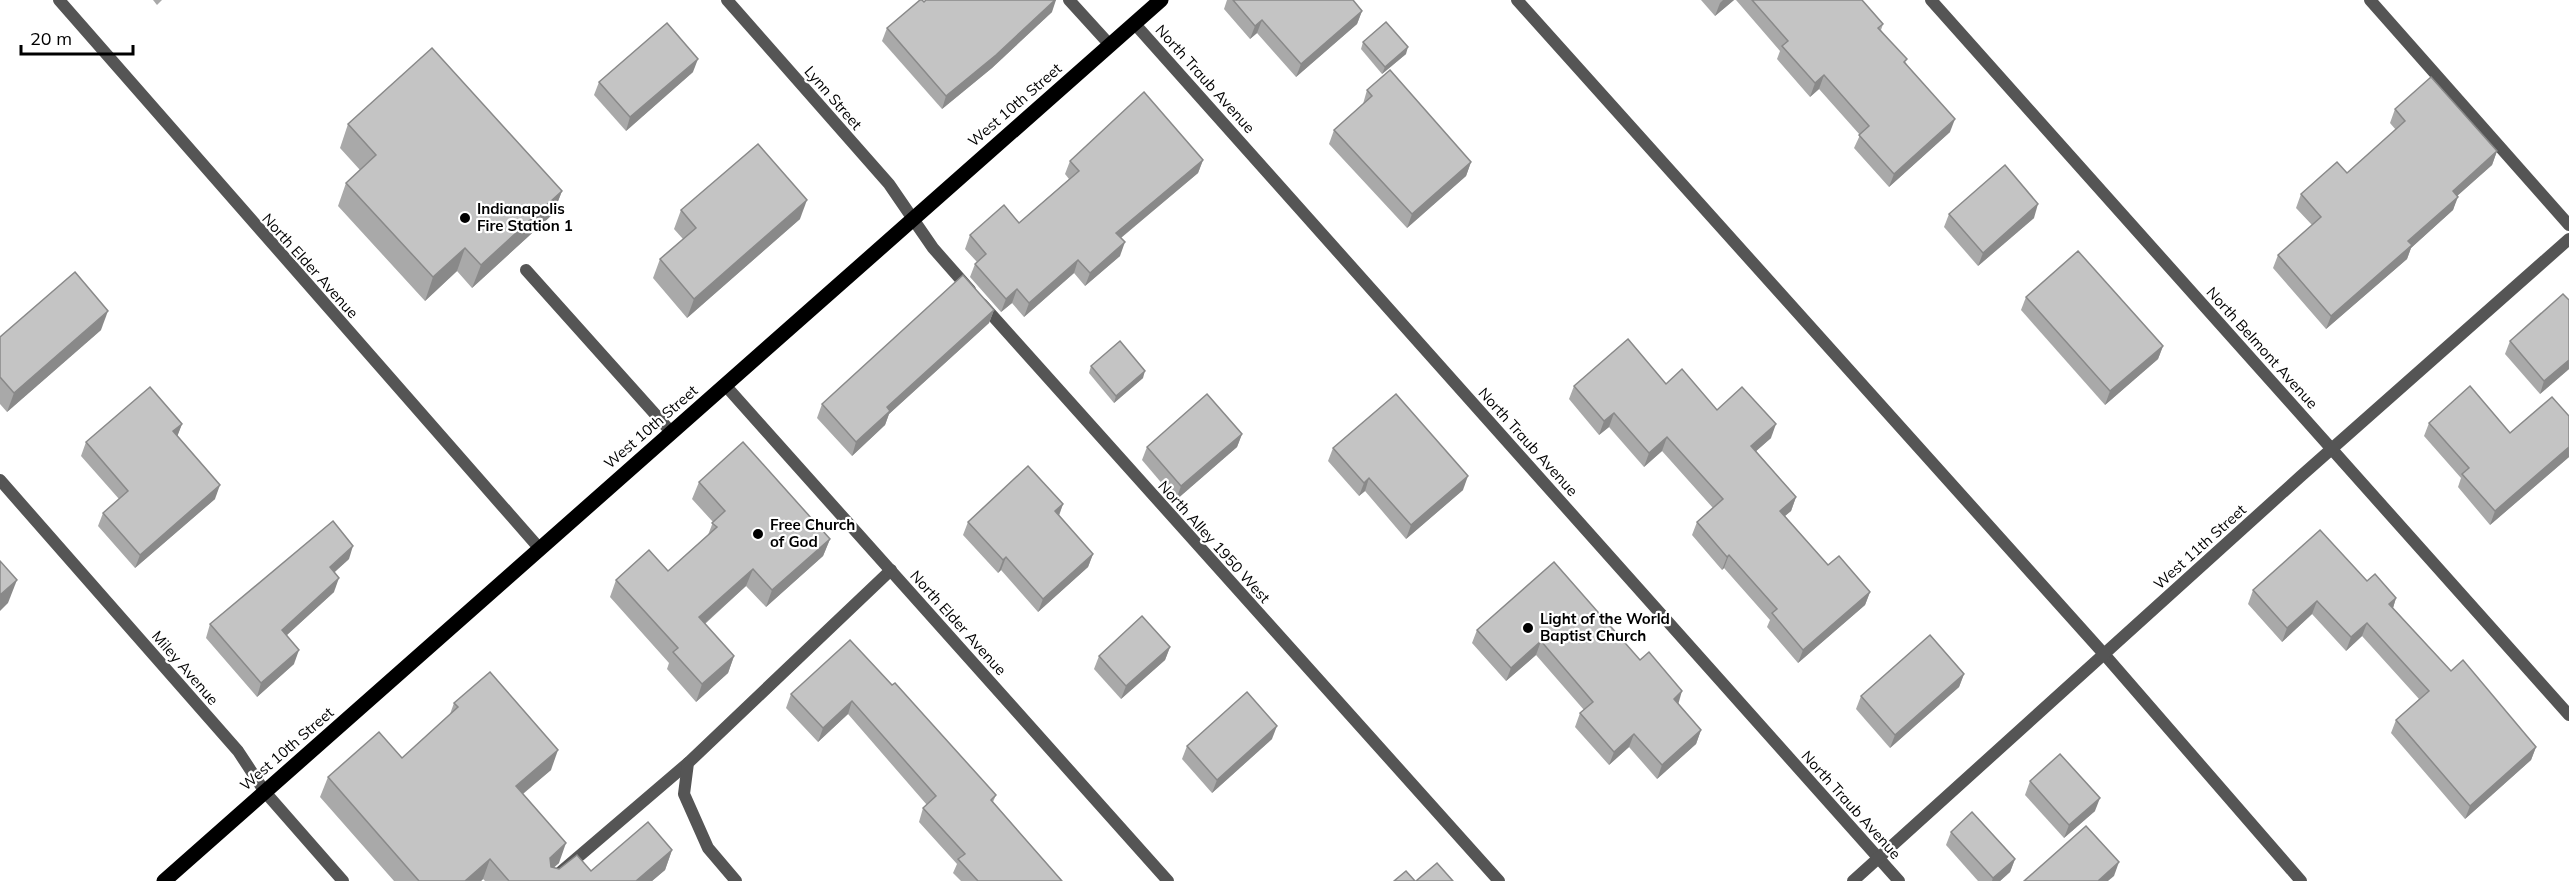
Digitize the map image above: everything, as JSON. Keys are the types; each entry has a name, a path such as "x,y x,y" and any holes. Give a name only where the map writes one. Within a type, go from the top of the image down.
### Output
{"main road":[{"name":"West 10th Street","path":"164,881 1161,0"}],"street":[{"name":"North Elder Avenue","path":"59,0 540,549"},
{"name":"Lynn Street","path":"727,0 888,184 913,219"},
{"path":"1069,0 1110,45"},
{"path":"1517,0 2104,654 2301,881"},
{"name":"North Belmont Avenue","path":"1931,0 2569,715"},
{"path":"2370,0 2569,225"},
{"name":"North Traub Avenue","path":"1134,23 1899,881"},
{"name":"North Alley 1950 West","path":"913,219 948,266 1499,881"},
{"name":"West 11th Street","path":"1853,881 2331,448 2569,238"},
{"path":"526,270 672,432"},
{"name":"North Elder Avenue","path":"725,386 1168,881"},
{"name":"Miley Avenue","path":"0,480 238,751 265,792 343,881"},
{"path":"550,881 688,763 891,570"},
{"path":"688,763 684,794 708,848 736,881"}],"building":[{"path":"920,0 924,2 926,0 1055,0 996,55 946,96 887,28"},
{"path":"1233,0 1353,0 1362,11 1301,64 1262,20 1255,26"},
{"path":"1752,0 1862,0 1883,24 1878,28 1907,59 1904,62 1955,119 1894,174 1859,135 1869,126 1824,75 1815,83 1782,46 1788,41"},
{"path":"1386,22 1408,47 1385,67 1363,42"},
{"path":"667,23 698,59 630,117 599,82"},
{"path":"432,48 562,191 481,265 465,248 433,277 346,183 376,155 348,124"},
{"path":"1390,70 1471,162 1412,214 1334,130 1372,96 1367,90"},
{"path":"2431,77 2497,151 2453,191 2458,197 2408,241 2412,245 2331,316 2278,255 2321,217 2301,194 2337,162 2347,173 2405,121 2395,109"},
{"path":"1144,92 1203,160 1116,233 1125,242 1090,273 1078,260 1029,303 1017,289 1006,299 975,264 986,254 970,235 1004,205 1019,223 1079,171 1070,161"},
{"path":"758,144 807,200 694,299 660,259 696,228 681,210"},
{"path":"2005,165 2038,204 1983,253 1949,214"},
{"path":"2078,251 2163,346 2110,391 2026,297"},
{"path":"75,272 108,311 14,393 0,377 0,337"},
{"path":"963,275 994,310 887,407 890,411 856,442 822,404"},
{"path":"2563,294 2569,300 2569,360 2544,381 2510,341"},
{"path":"1628,339 1666,384 1682,369 1717,410 1742,387 1776,424 1751,446 1796,497 1780,511 1828,565 1839,556 1870,592 1803,650 1772,613 1777,609 1697,522 1723,499 1667,437 1649,453 1614,413 1604,421 1574,386"},
{"path":"1120,341 1145,371 1116,396 1091,366"},
{"path":"2470,386 2510,433 2552,397 2569,416 2569,447 2495,511 2462,474 2469,468 2429,423"},
{"path":"150,387 182,424 173,431 220,485 140,555 103,513 128,491 86,442"},
{"path":"1207,394 1242,434 1181,486 1147,447"},
{"path":"1396,394 1468,476 1411,525 1369,478 1364,483 1333,448"},
{"path":"743,442 830,539 772,590 753,569 699,617 734,656 702,684 673,652 678,648 616,580 649,550 668,571 717,527 712,523 725,511 699,482"},
{"path":"1028,466 1063,504 1055,511 1093,554 1043,599 1006,557 1003,560 968,522"},
{"path":"333,521 353,546 330,567 339,578 282,630 299,650 261,683 210,624"},
{"path":"2320,530 2367,581 2375,574 2396,598 2389,604 2451,671 2463,660 2536,747 2470,806 2396,720 2429,691 2367,623 2351,637 2317,601 2287,628 2253,590"},
{"path":"0,561 17,580 0,595"},
{"path":"1554,562 1640,660 1649,652 1682,691 1674,699 1701,730 1662,765 1634,734 1614,752 1580,713 1593,702 1541,641 1511,668 1477,630"},
{"path":"1142,616 1170,647 1126,686 1099,656"},
{"path":"1930,635 1964,674 1895,735 1861,696"},
{"path":"850,640 892,685 895,683 996,795 991,800 1062,881 978,881 958,859 965,854 923,808 936,796 852,701 823,728 791,694"},
{"path":"490,672 558,750 516,786 566,843 550,858 551,867 559,869 577,855 591,871 648,822 672,850 636,881 509,881 490,859 465,881 419,881 328,777 379,732 402,758 458,707 454,703"},
{"path":"1247,692 1277,726 1217,780 1187,746"},
{"path":"2060,754 2100,798 2069,825 2030,781"},
{"path":"1972,812 2015,859 1993,878 1951,832"},
{"path":"2086,826 2119,862 2098,881 2024,881"},
{"path":"1437,863 1453,881 1416,881"},
{"path":"1406,871 1415,881 1394,881"}],"place":[{"name":"Indianapolis Fire Station 1","path":"465,218"},
{"name":"Free Church of God","path":"758,534"},
{"name":"Light of the World Baptist Church","path":"1528,628"}]}
